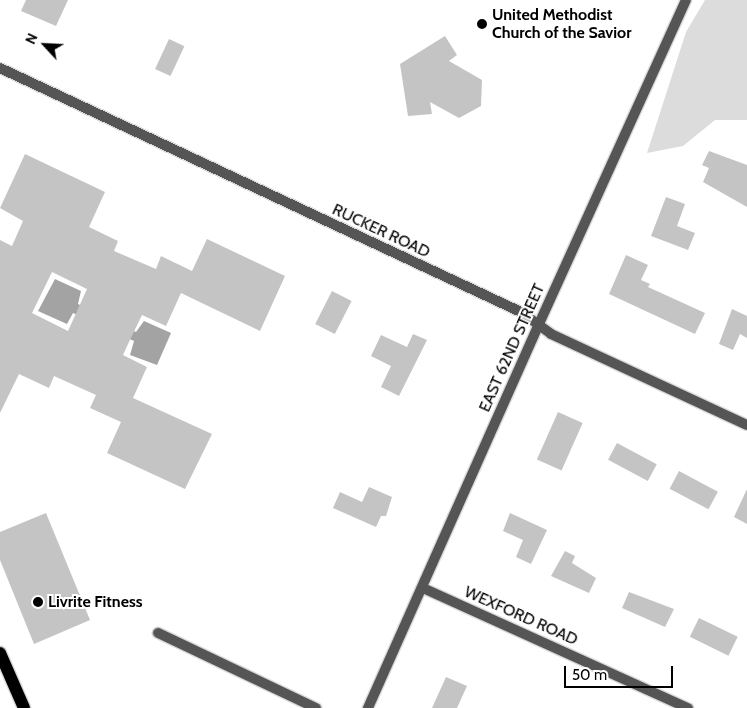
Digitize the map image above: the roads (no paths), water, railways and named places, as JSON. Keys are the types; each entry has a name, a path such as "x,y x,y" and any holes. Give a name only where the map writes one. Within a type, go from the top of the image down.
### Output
{"main road":[{"path":"0,653 24,708"}],"street":[{"name":"EAST 62ND STREET","path":"368,708 686,0"},
{"name":"RUCKER ROAD","path":"0,68 539,324 551,334 747,424"},
{"name":"WEXFORD ROAD","path":"423,588 688,708"},
{"path":"158,633 316,708"}],"place":[{"name":"United Methodist Church of the Savior","path":"482,24"},
{"name":"Livrite Fitness","path":"38,602"}]}
